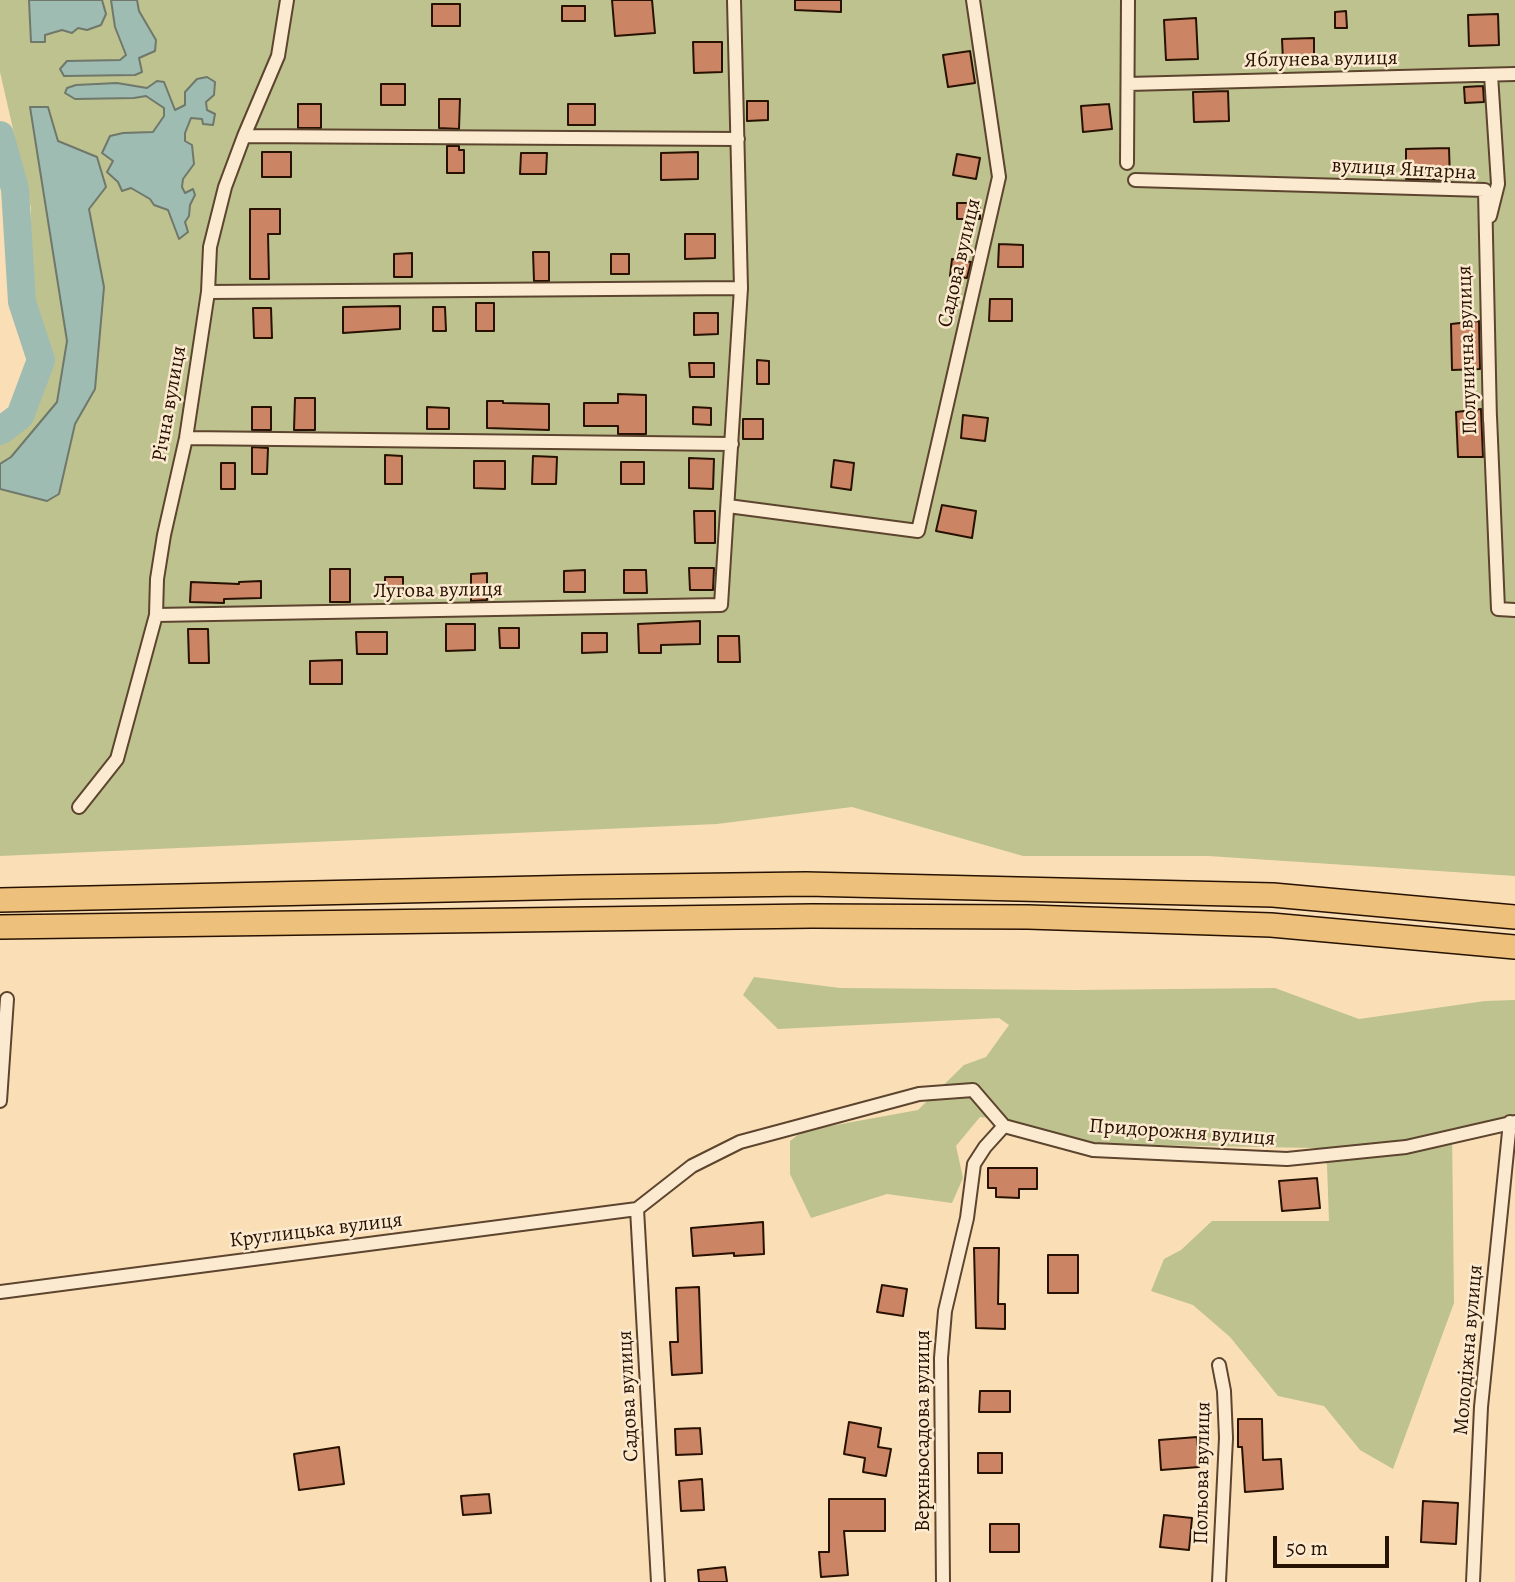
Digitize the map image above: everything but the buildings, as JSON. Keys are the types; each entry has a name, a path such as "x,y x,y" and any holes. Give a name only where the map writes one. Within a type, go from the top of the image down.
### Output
{"highway":[{"path":"0,900 806,884 1273,895 1515,917"},
{"path":"0,926 812,916 1028,917 1272,925 1515,947"}],"street":[{"name":"Річна вулиця","path":"79,807 117,759 156,615 157,579 164,535 186,438 208,292 210,247 225,187 278,56 287,0"},
{"path":"728,506 741,288 734,0"},
{"name":"Садова вулиця","path":"728,506 918,531 999,177 973,0"},
{"path":"1128,0 1128,163"},
{"name":"Яблунева вулиця","path":"1128,84 1515,74"},
{"name":"Полунична вулиця","path":"1491,75 1498,184 1483,243 1498,609 1515,610"},
{"path":"244,136 738,139"},
{"name":"вулиця Янтарна","path":"1135,180 1485,190 1490,421"},
{"path":"208,292 741,288"},
{"path":"186,438 732,444"},
{"name":"Лугова вулиця","path":"156,615 721,605 728,506"},
{"path":"0,1101 7,999"},
{"path":"637,1209 692,1166 740,1142 919,1094 973,1090 1004,1126"},
{"name":"Придорожня вулиця","path":"1004,1126 1093,1150 1287,1159 1406,1147 1513,1122"},
{"name":"Молодіжна вулиця","path":"1473,1582 1481,1407 1513,1122"},
{"name":"Верхньосадова вулиця","path":"943,1582 941,1358 945,1311 967,1219 974,1164 1004,1126"},
{"name":"Садова вулиця","path":"637,1209 658,1582"},
{"name":"Круглицька вулиця","path":"0,1292 637,1209"},
{"name":"Польова вулиця","path":"1219,1365 1224,1391 1226,1438 1219,1582"}],"green space":[{"path":"0,0 1515,0 1515,876 1208,856 1023,856 852,807 717,824 0,856 0,444 29,419 53,364 29,279 31,208 0,72"},
{"path":"754,977 840,988 1275,988 1359,1019 1485,1001 1515,1000 1515,1126 1452,1128 1454,1303 1393,1469 1360,1450 1324,1406 1278,1396 1230,1337 1193,1305 1151,1291 1164,1259 1181,1250 1212,1221 1329,1221 1327,1165 1317,1148 1091,1144 1008,1120 980,1117 956,1146 963,1178 952,1203 887,1194 811,1218 790,1174 790,1141 803,1131 918,1110 964,1065 986,1057 1009,1025 999,1018 778,1029 743,995"}],"water":[{"path":"29,0 102,0 106,14 101,25 87,30 78,28 72,33 62,30 45,35 45,42 31,42"},
{"path":"111,0 137,0 139,11 156,40 155,51 139,58 142,72 135,75 64,76 60,69 67,61 120,60 126,55 115,27"},
{"path":"207,77 215,82 214,95 206,102 207,110 215,114 213,125 203,124 202,119 191,118 185,133 185,141 192,145 194,164 183,179 182,187 185,193 193,189 195,195 185,222 188,232 179,239 168,210 154,205 150,199 131,188 122,191 118,182 107,172 113,161 102,153 110,136 153,132 164,116 164,108 146,96 75,99 65,93 67,88 76,85 117,83 147,88 157,81 164,82 175,110 185,105 185,92 197,79"},
{"path":"30,107 48,107 58,141 97,157 106,187 89,209 104,287 95,389 75,424 59,494 47,501 0,489 0,464 11,457 57,402 67,341"}],"waterway":[{"path":"0,135 15,189 22,302 41,360 20,416 0,431"}]}
